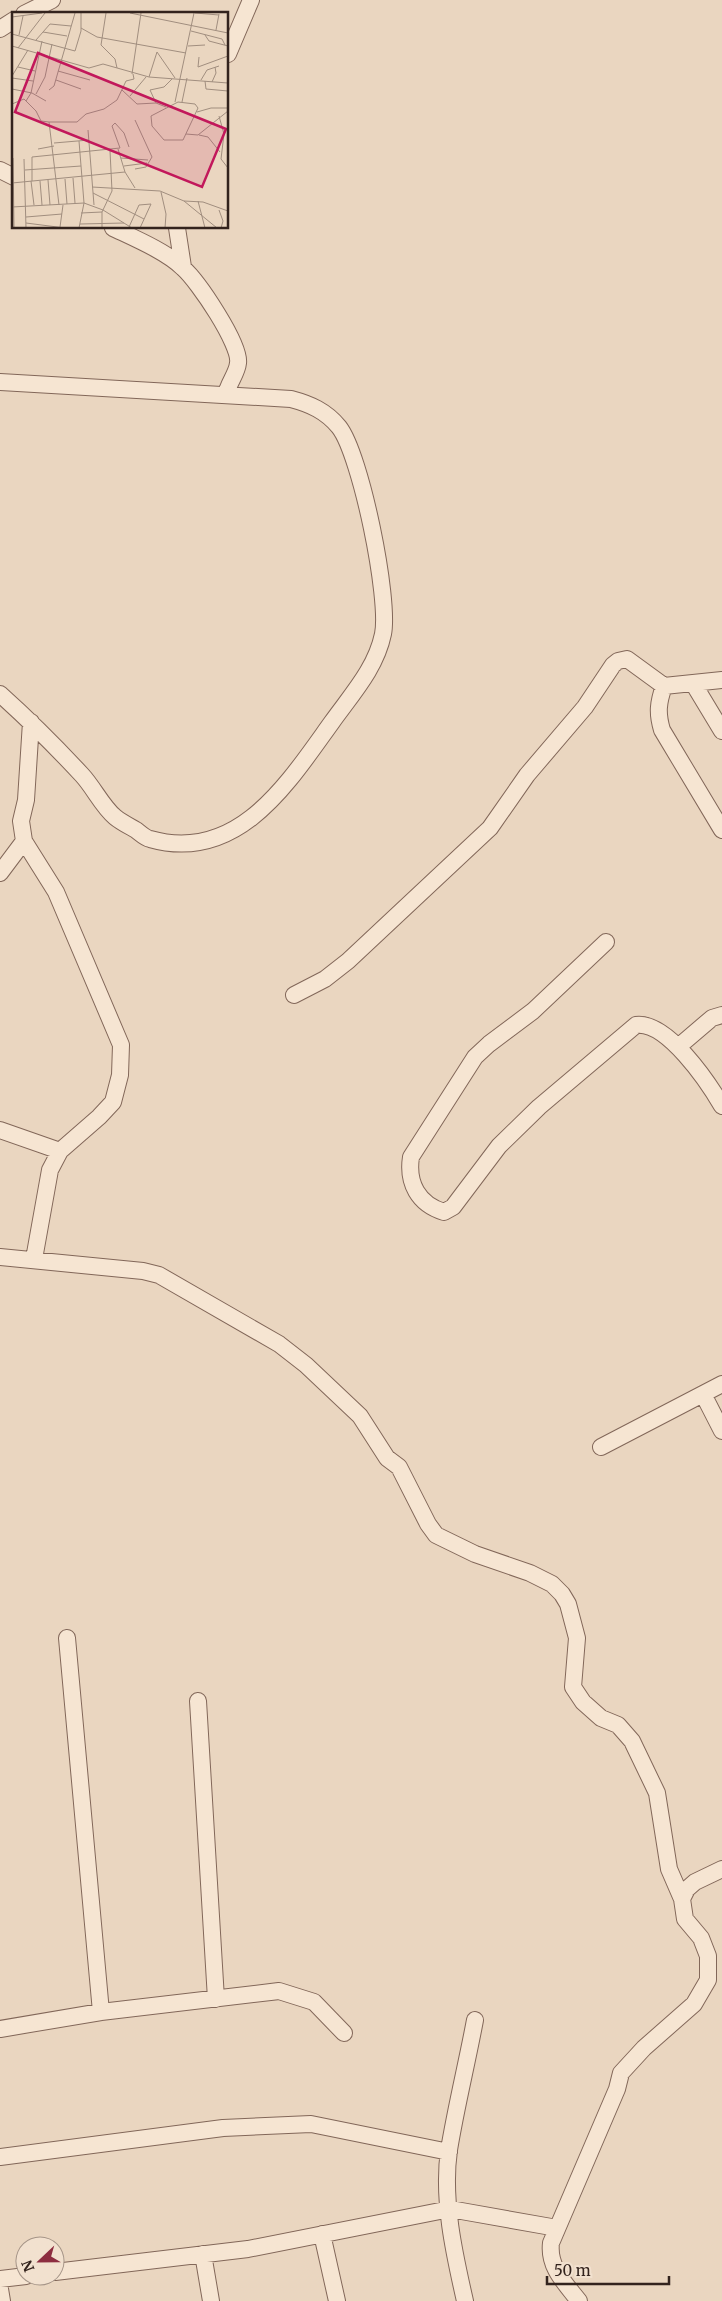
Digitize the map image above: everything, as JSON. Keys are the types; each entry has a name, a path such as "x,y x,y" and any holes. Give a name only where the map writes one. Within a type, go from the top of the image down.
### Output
{"street":[{"path":"28,12 52,0"},
{"path":"229,52 251,0"},
{"path":"0,29 12,21"},
{"path":"0,170 12,176"},
{"path":"115,229 183,267 213,308 236,346 238,363 226,395"},
{"path":"177,229 183,267"},
{"path":"0,382 291,398 309,404 324,413 340,428 353,453 363,489 385,601 384,633 375,663 286,786 260,813 225,834 191,844 148,839 114,816 84,777 31,722 0,694"},
{"path":"294,995 324,979 348,961 490,828 527,774 585,707 613,665 618,661 627,659 664,686 722,680"},
{"path":"693,683 722,731"},
{"path":"664,686 658,704 658,717 662,730 722,830"},
{"path":"31,722 26,800 21,821 24,841 56,892 77,946 99,991 121,1045 120,1075 113,1102 99,1117 60,1151 50,1170 34,1259"},
{"path":"0,873 24,841"},
{"path":"606,942 533,1011 489,1044 476,1057 411,1157 411,1177 418,1196 434,1209 444,1212 453,1207 498,1146 539,1107 636,1025 642,1024 654,1029 678,1047 704,1076 722,1106"},
{"path":"678,1047 712,1018 722,1016"},
{"path":"0,1130 60,1151"},
{"path":"0,1257 143,1271 159,1276 278,1344 306,1365 360,1416 387,1458 399,1467 428,1524 436,1535 475,1554 530,1573 552,1584 562,1594 568,1604 577,1638 573,1687 583,1702 601,1718 618,1725 632,1740 657,1793 669,1869 682,1899 685,1919 701,1938 708,1956 708,1980 694,2004 644,2048 622,2073 617,2089 551,2243 551,2260 564,2282 580,2301"},
{"path":"601,1447 722,1384"},
{"path":"703,1394 722,1431"},
{"path":"67,1638 101,2012"},
{"path":"198,1701 216,1999"},
{"path":"682,1899 687,1889 696,1882 722,1869"},
{"path":"0,2029 101,2012 279,1991 314,2002 344,2032"},
{"path":"465,2301 448,2194 449,2152 475,2020"},
{"path":"0,2157 223,2128 311,2124 449,2152"},
{"path":"65,2271 248,2249 450,2209 557,2228"},
{"path":"322,2234 337,2301"},
{"path":"203,2254 211,2301"},
{"path":"0,2279 15,2277"},
{"path":"0,2289 2,2301"}]}
